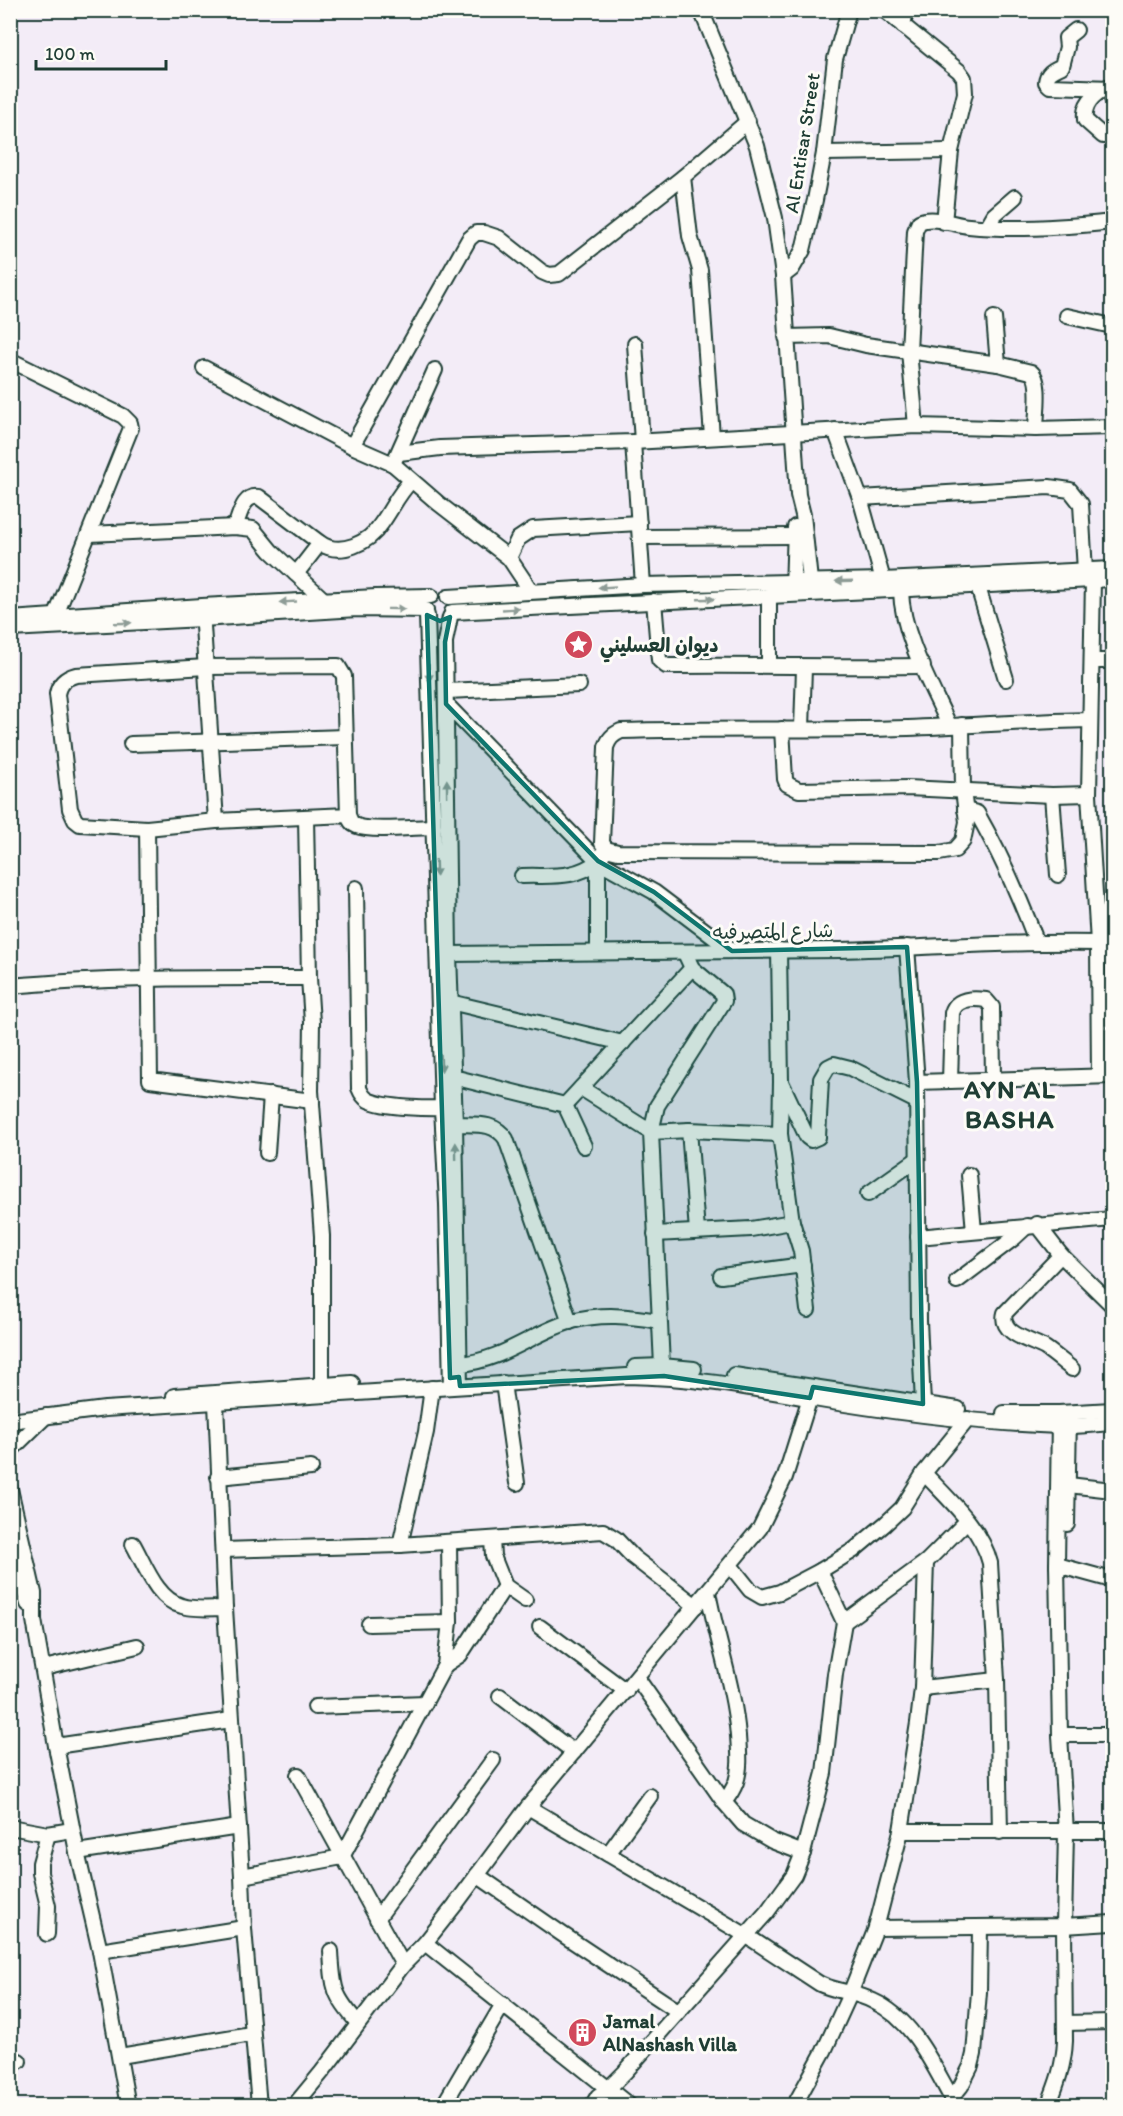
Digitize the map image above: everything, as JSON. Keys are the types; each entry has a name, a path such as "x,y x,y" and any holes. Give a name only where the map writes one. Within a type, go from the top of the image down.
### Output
{"street":[{"path":"701,10 748,121 772,204 783,276 798,495 793,588"},
{"name":"Al Entisar Street","path":"783,276 792,269 803,250 820,180 835,59 849,10"},
{"path":"884,10 962,74 965,93 951,151 944,222"},
{"path":"903,26 906,10"},
{"path":"1076,30 1066,38 1067,47 1062,66 1050,72 1046,76 1046,82 1050,86 1111,91"},
{"path":"1104,136 1085,120 1084,112 1092,98 1111,91"},
{"path":"352,446 468,239 476,233 493,235 542,272 549,275 559,274 683,177 748,121"},
{"path":"824,153 951,151"},
{"path":"683,177 690,236 700,270 712,437"},
{"path":"987,227 993,215 1015,197"},
{"path":"916,426 909,351 916,226 925,220 987,227 1113,222"},
{"path":"1067,316 1113,326"},
{"path":"994,318 998,364"},
{"path":"786,337 830,336 866,345 1027,370 1035,375 1038,382 1036,429"},
{"path":"635,344 639,530 643,585"},
{"path":"10,360 123,416 130,423 90,534 56,615"},
{"path":"204,368 352,446 396,459 440,448 638,442 835,429 873,430 916,426 1036,429 1113,427"},
{"path":"396,459 435,370"},
{"path":"835,429 860,498 883,580"},
{"path":"396,459 411,481 509,558 531,591"},
{"path":"235,526 243,505 249,497 259,497 320,543 336,550 360,543 380,526 394,501 411,481"},
{"path":"860,498 1050,487 1071,490 1081,504 1089,576 1092,661 1089,794 1106,1076 917,1082"},
{"path":"798,495 803,515 811,588"},
{"path":"90,534 235,526 253,528 271,551 324,600"},
{"path":"509,558 518,539 533,529 639,530 795,536"},
{"path":"296,574 320,543"},
{"path":"10,629 324,600 439,594 448,597 643,585 901,591 978,587 1089,576 1113,569"},
{"path":"811,588 883,580 1089,576 1113,579"},
{"path":"978,587 1006,679"},
{"path":"10,619 56,615 357,609 426,612 431,618 440,621 451,614 769,596 793,588"},
{"path":"522,876 575,874 588,869 602,855 618,852 939,853 956,850 963,841 967,822 955,725 923,666 905,616 901,591"},
{"path":"431,596 426,605 426,612 448,1108 447,1204 456,1378"},
{"path":"769,596 769,665"},
{"path":"448,597 453,603 445,642 453,1077 448,1108 455,1124 456,1378"},
{"path":"654,601 659,660 666,666 769,665 804,668 923,666"},
{"path":"202,613 216,821"},
{"path":"1092,661 1113,661"},
{"path":"348,815 216,821 147,828 80,824 75,820 70,809 58,687 68,678 76,675 206,667 338,666 344,676 348,815 352,823 358,827 434,826"},
{"path":"802,728 804,668"},
{"path":"446,697 579,685"},
{"path":"446,697 602,855 732,951"},
{"path":"598,951 606,747 608,741 621,731 907,728 1089,720"},
{"path":"782,729 786,781 799,790 890,788 1052,795 1089,794"},
{"path":"131,744 345,737"},
{"path":"1052,795 1058,875"},
{"path":"965,810 977,813 996,848 1018,892 1037,943"},
{"path":"306,817 312,1101 322,1236 322,1385"},
{"path":"147,828 150,1080 312,1101"},
{"path":"356,888 359,1088 363,1096 370,1101 403,1106 448,1108"},
{"name":"شارع المتصرفيه","path":"449,954 685,952 965,944 1098,943"},
{"path":"907,947 917,1082 916,1160 923,1404"},
{"path":"778,950 780,1134 792,1222 803,1265 808,1310"},
{"path":"662,1366 651,1132 653,1118 657,1106 724,1001 723,994 692,968 685,952"},
{"path":"565,1105 692,968"},
{"path":"10,986 63,981 149,978 309,978"},
{"path":"950,1081 952,1012 957,1003 974,999 986,1000 992,1007 993,1079"},
{"path":"450,1002 624,1043"},
{"path":"781,1082 807,1137 811,1140 818,1137 821,1079 828,1067 834,1064 850,1068 916,1101"},
{"path":"453,1077 565,1105"},
{"path":"581,1088 651,1132 689,1130 780,1134"},
{"path":"267,1152 271,1095"},
{"path":"565,1105 584,1146"},
{"path":"455,1124 492,1126 502,1132 570,1322"},
{"path":"689,1130 697,1231"},
{"path":"868,1194 916,1160"},
{"path":"969,1175 974,1231"},
{"path":"918,1237 1113,1219"},
{"path":"655,1234 751,1229 792,1222"},
{"path":"1032,1225 1113,1305"},
{"path":"957,1281 1032,1225"},
{"path":"1061,1255 1005,1313 1004,1323 1009,1330 1046,1349 1072,1369"},
{"path":"722,1276 803,1265"},
{"path":"10,1420 105,1409 432,1388 456,1378 485,1360 570,1322 620,1315 659,1321"},
{"path":"10,1411 151,1397 322,1385 662,1366 704,1370 811,1392 968,1419 1113,1423"},
{"path":"456,1378 502,1383 664,1376 1064,1420 1113,1410"},
{"path":"502,1383 518,1483"},
{"path":"400,1545 426,1432 432,1388"},
{"path":"294,2106 403,1965 425,1943 528,1807 760,1528 785,1477 811,1392"},
{"path":"216,1403 231,1720 243,1876 251,2034 259,2106"},
{"path":"10,1451 46,1416"},
{"path":"730,1565 750,1590 762,1597 780,1592 820,1571 854,1550 894,1517 906,1503 924,1473 968,1419"},
{"path":"1056,2106 1068,2074 1069,2022 1069,1831 1064,1735 1062,1566 1064,1420"},
{"path":"218,1477 311,1468"},
{"path":"924,1473 967,1521 985,1546 990,1563 997,1680 1000,1832"},
{"path":"1063,1485 1113,1490"},
{"path":"10,1489 34,1593 34,1620 56,1746 72,1830 100,1951 128,2106"},
{"path":"844,1622 926,1562 967,1521"},
{"path":"10,1531 16,1581 34,1620"},
{"path":"223,1550 400,1545 603,1531 616,1539 633,1557 696,1606"},
{"path":"492,1539 493,1556 505,1586 525,1600"},
{"path":"342,1857 445,1665 450,1622 449,1542"},
{"path":"133,1544 155,1583 175,1604 195,1608 225,1608"},
{"path":"794,2106 850,1994 876,1928 901,1831 922,1688 926,1562"},
{"path":"1062,1566 1113,1580"},
{"path":"592,2106 602,2092 608,2089 665,2028 747,1936 794,1875 803,1853 824,1773 835,1674 844,1622 820,1571"},
{"path":"445,1665 460,1655 505,1586"},
{"path":"708,1592 714,1626 734,1701 739,1757 736,1783 724,1802"},
{"path":"369,1624 450,1622"},
{"path":"540,1627 626,1690"},
{"path":"44,1668 137,1646"},
{"path":"637,1678 724,1802 744,1824 757,1834 803,1853"},
{"path":"922,1688 997,1680"},
{"path":"500,1696 574,1752"},
{"path":"315,1707 425,1703"},
{"path":"56,1746 231,1720"},
{"path":"1064,1735 1113,1734"},
{"path":"377,1919 493,1760"},
{"path":"298,1775 403,1965"},
{"path":"608,1854 650,1796"},
{"path":"528,1807 747,1936 820,1984 832,1990 863,1996 900,2018 911,2031 954,2102"},
{"path":"10,1827 48,1834 72,1830"},
{"path":"77,1852 238,1827"},
{"path":"901,1831 1113,1831"},
{"path":"47,1934 48,1906 40,1873 40,1863 48,1834"},
{"path":"243,1876 342,1857"},
{"path":"477,1875 678,2011"},
{"path":"876,1928 1113,1923"},
{"path":"954,2102 971,2066 974,2054 979,1992 980,1927"},
{"path":"100,1951 244,1928"},
{"path":"425,1943 630,2106"},
{"path":"331,1951 335,1993 358,2023"},
{"path":"443,2106 503,2004"},
{"path":"1069,2022 1113,2022"},
{"path":"1047,2106 1065,2057 1069,2022"},
{"path":"120,2056 251,2034"}],"highlighted area":[{"path":"427,615 440,621 450,617 445,642 446,704 598,861 654,892 732,951 907,947 917,1082 923,1404 813,1387 810,1398 664,1376 460,1386 459,1377 450,1378"}],"place":[{"name":"ديوان العسليني","path":"579,645"},
{"name":"Jamal AlNashash Villa","path":"582,2033"}],"district":[{"name":"AYN AL BASHA","path":"1010,1104"}]}
